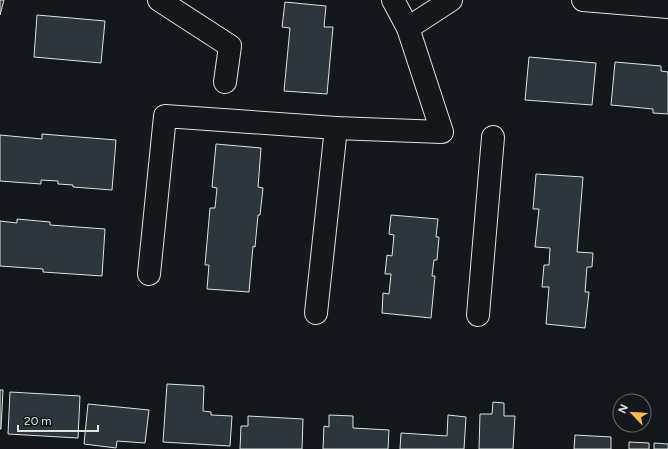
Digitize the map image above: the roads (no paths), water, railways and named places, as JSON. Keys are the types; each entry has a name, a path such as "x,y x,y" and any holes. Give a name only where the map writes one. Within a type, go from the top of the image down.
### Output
{"street":[{"path":"159,0 230,46 225,82"},
{"path":"149,274 165,116 336,128 442,132 408,28 393,0"},
{"path":"408,28 451,0"},
{"path":"583,0 668,7"},
{"path":"316,313 336,128"},
{"path":"478,315 493,138"}]}
